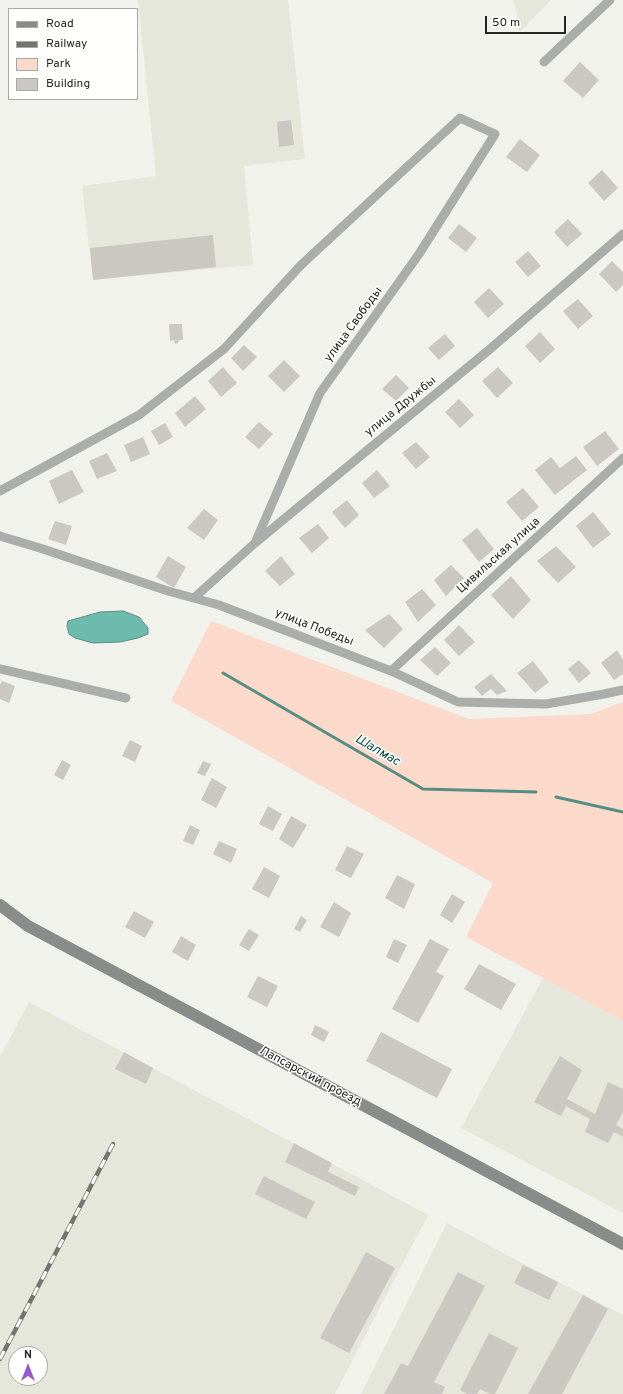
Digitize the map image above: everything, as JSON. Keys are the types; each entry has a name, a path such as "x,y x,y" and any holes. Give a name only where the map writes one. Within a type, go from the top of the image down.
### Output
{"street":[{"path":"544,62 610,0"},
{"name":"улица Свободы","path":"0,492 139,415 224,349 301,265 460,118 495,134 419,254 320,393 255,543"},
{"name":"улица Дружбы","path":"195,597 255,543 490,349 623,234"},
{"name":"Цивильская улица","path":"391,671 623,458"},
{"name":"улица Победы","path":"0,536 168,591 195,597 219,605 391,671 458,702 546,704 623,690"},
{"path":"0,669 126,698"},
{"name":"Лапсарский проезд","path":"0,905 28,926 623,1244"}],"shaded area":[{"path":"138,0 288,0 305,159 244,166 253,265 93,280 82,186 156,176"},
{"path":"514,0 551,0 520,32"},
{"path":"543,978 623,1021 623,1213 461,1128"},
{"path":"29,1002 428,1215 335,1394 0,1394 0,1057"},
{"path":"447,1223 623,1315 623,1394 361,1394"}],"green space":[{"path":"211,621 469,719 590,714 623,702 623,1021 466,937 493,883 171,701"}],"water":[{"path":"123,611 139,617 148,628 148,634 120,642 93,643 75,638 69,634 67,626 68,621 100,612"}],"building":[{"path":"580,62 599,80 583,98 563,81"},
{"path":"291,120 294,145 279,147 277,122"},
{"path":"520,139 540,155 527,172 506,157"},
{"path":"602,170 618,188 604,201 588,183"},
{"path":"568,219 582,234 567,247 554,232"},
{"path":"459,224 477,238 466,252 448,238"},
{"path":"213,235 216,267 93,280 90,248"},
{"path":"528,251 541,266 528,277 515,262"},
{"path":"612,261 623,272 623,285 616,292 599,274"},
{"path":"489,288 504,304 488,318 474,302"},
{"path":"578,299 593,316 578,329 563,311"},
{"path":"169,324 182,324 183,340 179,340 178,343 175,344 174,340 170,341"},
{"path":"540,332 555,349 540,363 525,346"},
{"path":"445,334 455,346 439,360 428,348"},
{"path":"244,345 257,357 243,371 231,358"},
{"path":"284,360 300,376 284,392 268,376"},
{"path":"223,367 237,383 221,397 208,381"},
{"path":"498,367 513,383 497,398 482,381"},
{"path":"396,375 409,388 396,401 382,389"},
{"path":"195,396 206,409 185,427 175,413"},
{"path":"459,399 474,415 460,428 445,412"},
{"path":"259,422 273,434 259,449 245,437"},
{"path":"165,423 173,437 159,445 151,431"},
{"path":"605,431 619,449 597,466 583,447"},
{"path":"143,437 150,454 131,462 124,445"},
{"path":"416,442 430,457 416,469 402,453"},
{"path":"107,453 117,471 97,479 89,461"},
{"path":"576,456 587,470 555,495 535,470 551,457 560,468"},
{"path":"72,470 84,492 59,504 49,481"},
{"path":"377,470 390,486 374,498 362,483"},
{"path":"523,488 539,507 522,521 506,502"},
{"path":"347,500 359,515 345,528 332,512"},
{"path":"204,509 218,520 204,540 187,528"},
{"path":"593,512 611,534 593,548 576,526"},
{"path":"55,521 72,526 66,545 48,539"},
{"path":"318,524 329,538 312,553 299,538"},
{"path":"477,528 494,549 479,562 462,540"},
{"path":"556,546 576,567 558,583 537,561"},
{"path":"168,556 186,567 174,588 156,577"},
{"path":"281,556 295,574 280,586 265,571"},
{"path":"451,565 464,578 446,596 434,580"},
{"path":"511,576 531,600 513,619 491,595"},
{"path":"422,589 436,605 418,622 405,602"},
{"path":"389,614 403,629 384,648 365,630"},
{"path":"459,625 475,642 459,656 444,640"},
{"path":"435,647 451,663 437,676 420,660"},
{"path":"617,650 623,660 623,674 614,680 601,663"},
{"path":"579,660 591,673 579,683 568,669"},
{"path":"533,661 549,682 535,693 517,673"},
{"path":"491,674 507,691 497,695 491,689 482,696 474,687"},
{"path":"2,681 15,686 9,703 0,699 0,685"},
{"path":"130,740 142,746 135,762 122,756"},
{"path":"62,760 71,765 63,780 54,775"},
{"path":"203,761 211,764 205,776 197,773"},
{"path":"212,778 227,787 216,808 201,800"},
{"path":"268,806 282,814 273,831 259,824"},
{"path":"291,816 307,825 293,848 279,839"},
{"path":"190,825 200,830 193,845 183,841"},
{"path":"219,841 237,849 231,863 213,854"},
{"path":"347,846 364,854 351,878 335,870"},
{"path":"264,867 280,876 269,898 252,889"},
{"path":"397,875 415,884 404,909 385,898"},
{"path":"452,894 465,902 452,923 440,915"},
{"path":"334,902 351,913 339,937 320,927"},
{"path":"134,911 154,922 145,938 125,927"},
{"path":"301,916 307,920 300,932 294,929"},
{"path":"249,929 259,935 249,951 239,945"},
{"path":"181,936 196,945 188,961 172,952"},
{"path":"394,939 407,945 398,963 386,957"},
{"path":"430,939 449,949 436,972 444,976 418,1023 392,1009"},
{"path":"479,964 516,984 501,1010 464,989"},
{"path":"258,976 278,986 267,1007 247,997"},
{"path":"315,1025 329,1032 324,1042 311,1035"},
{"path":"381,1032 452,1069 437,1098 366,1061"},
{"path":"124,1052 153,1068 146,1084 115,1069"},
{"path":"560,1056 582,1070 567,1099 595,1114 608,1082 623,1089 623,1112 616,1125 623,1129 623,1137 614,1132 608,1143 585,1132 590,1119 566,1106 561,1116 534,1102"},
{"path":"294,1143 332,1163 328,1172 359,1187 355,1196 285,1162"},
{"path":"264,1176 315,1202 306,1219 255,1194"},
{"path":"366,1252 395,1268 349,1353 320,1338"},
{"path":"523,1265 558,1282 549,1300 514,1283"},
{"path":"458,1272 485,1286 434,1382 445,1387 442,1394 384,1394 401,1363 408,1366"},
{"path":"583,1295 608,1309 562,1394 528,1394"},
{"path":"489,1333 518,1348 495,1394 490,1394 480,1389 477,1394 467,1394 460,1390"}],"waterway":[{"name":"Шалмас","path":"223,673 423,789 536,792"},
{"name":"Шалмас","path":"556,797 623,812"}],"railway":[{"path":"0,1359 113,1144"}]}
